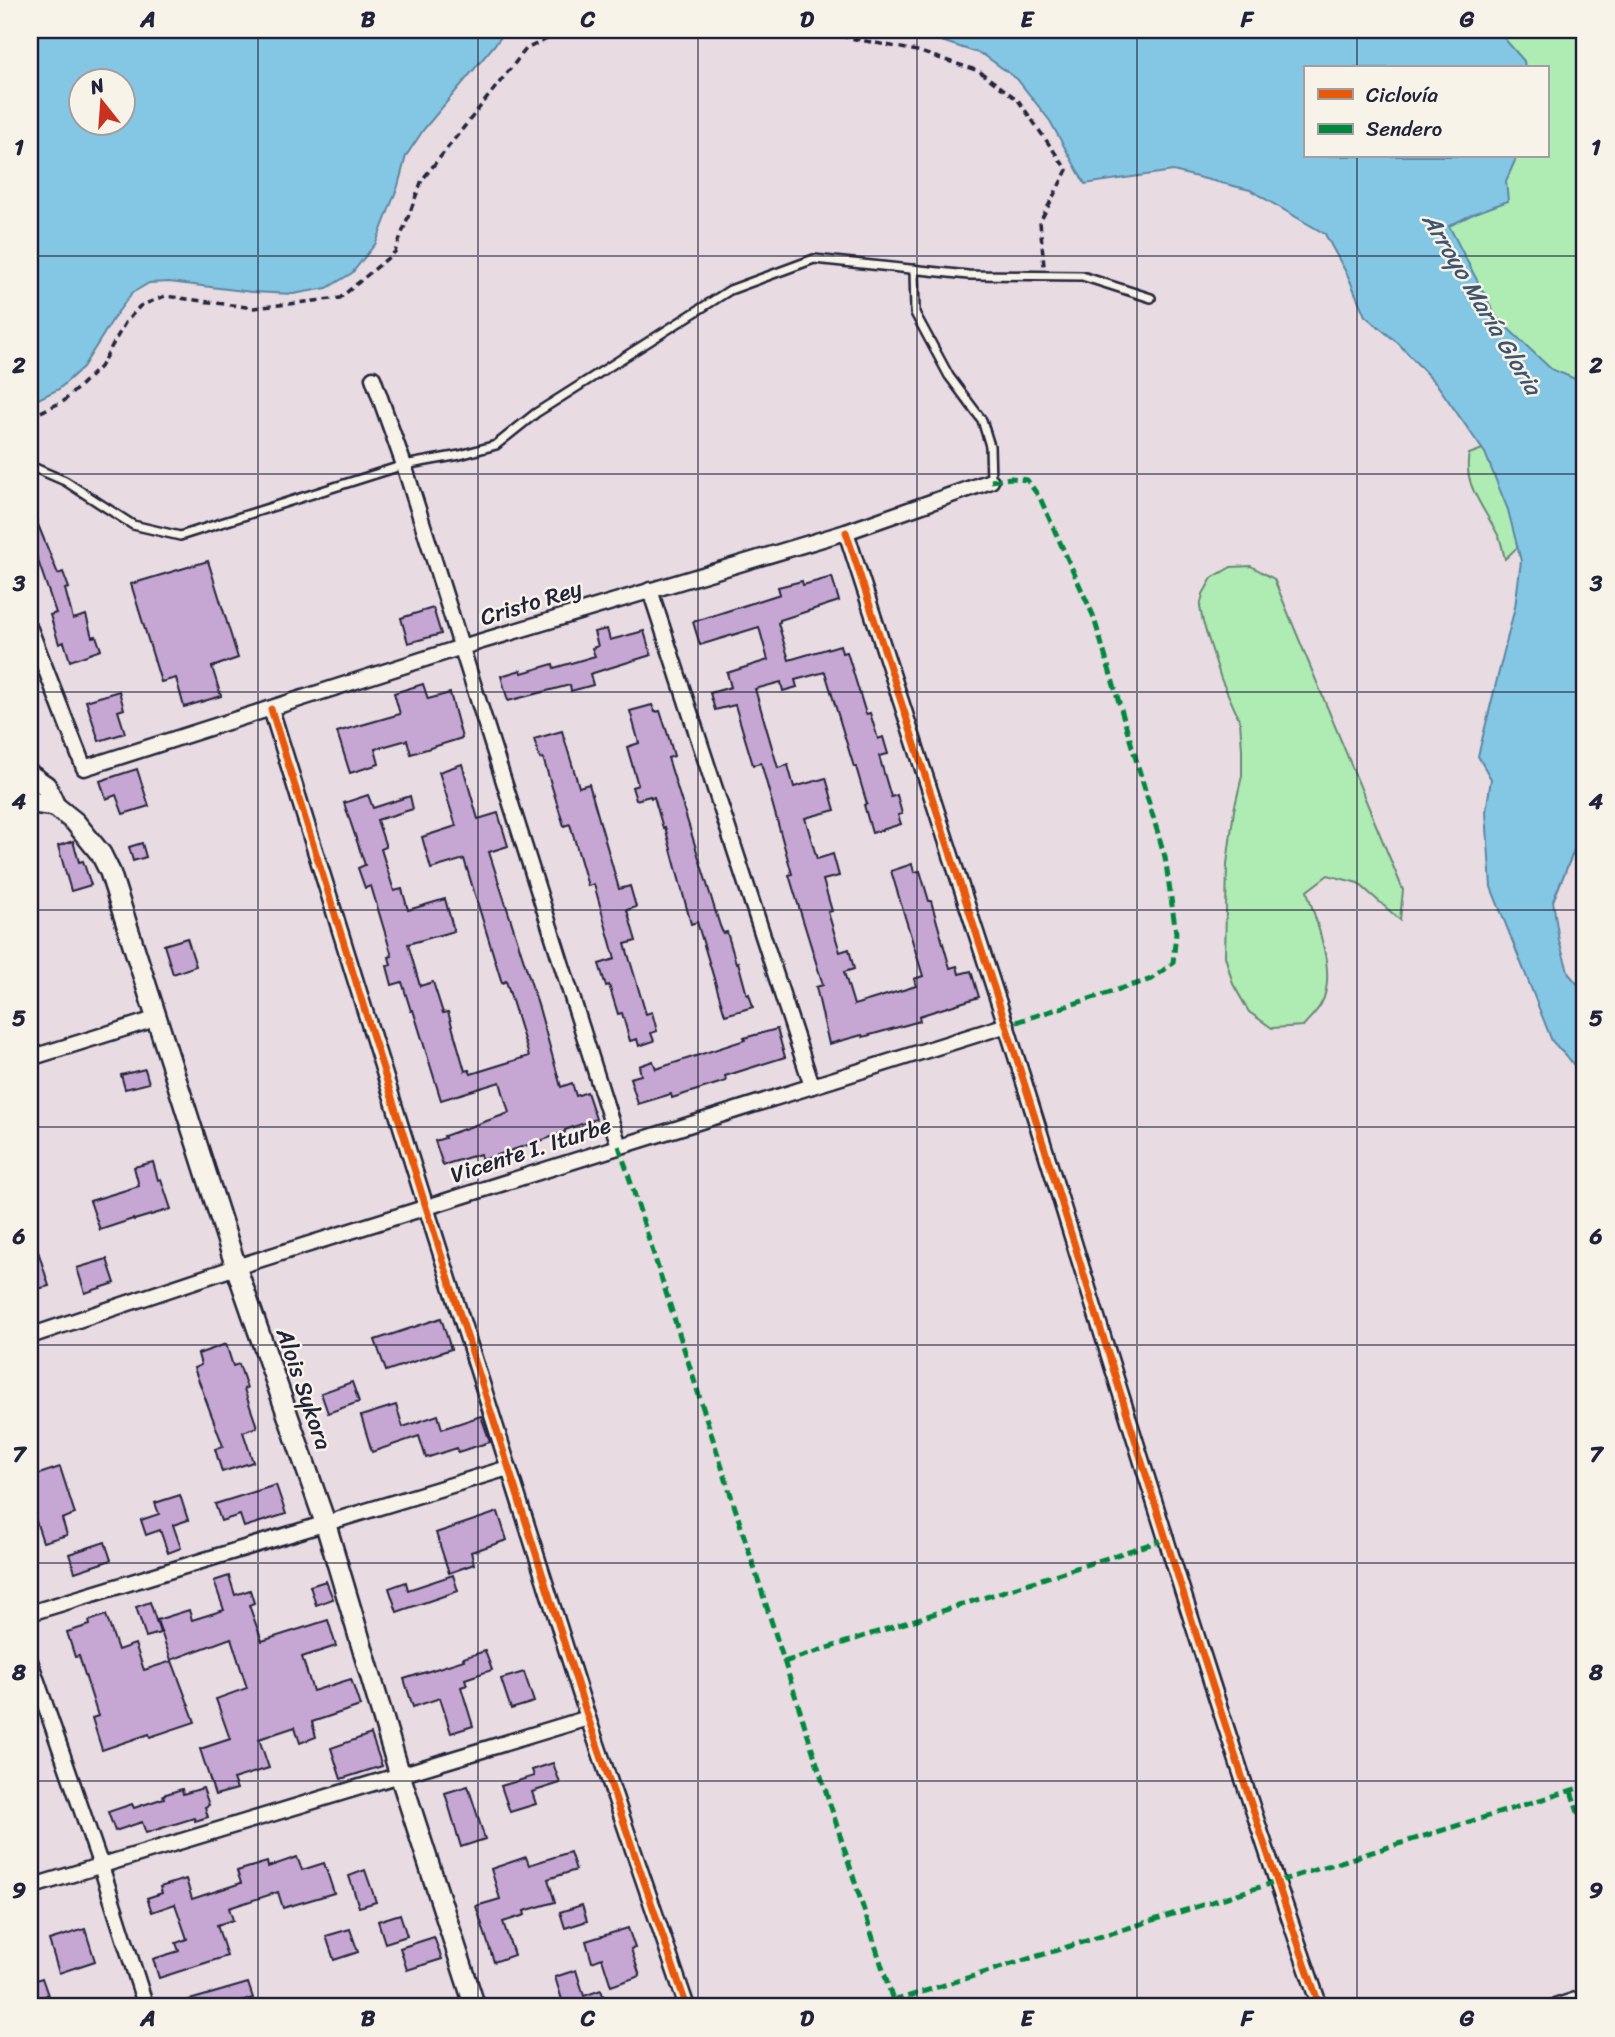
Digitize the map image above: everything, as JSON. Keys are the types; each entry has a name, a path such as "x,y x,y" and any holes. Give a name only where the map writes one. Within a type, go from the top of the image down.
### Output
{"street":[{"path":"373,378 404,465 619,1146"},
{"name":"Cristo Rey","path":"32,646 84,768 462,647 846,532 991,481"},
{"path":"846,532 1006,1026 1272,1869 1320,2007"},
{"path":"650,590 812,1086"},
{"path":"30,629 32,646"},
{"path":"271,709 588,1718 687,2007"},
{"name":"Alois Sykora","path":"30,775 46,786 55,806 75,822 101,854 110,872 236,1267 325,1522 400,1775 475,2007"},
{"name":"Alois Sykora","path":"30,799 34,803 55,806"},
{"path":"30,1058 155,1019"},
{"name":"Vicente I. Iturbe","path":"30,1336 236,1267 1006,1026"},
{"path":"30,1613 508,1468"},
{"path":"30,1661 101,1866 146,2007"},
{"path":"30,1887 588,1718"},
{"path":"1555,2007 1585,1997"}],"lane":[{"path":"30,468 65,481 133,525 180,536 404,465 460,455 496,445 536,413 730,290 814,259 968,275 1082,276 1151,298"},
{"path":"915,269 915,313 949,376 982,420 990,446 991,481"}],"path":[{"path":"30,417 64,401 100,367 124,323 140,306 165,296 254,308 340,298 395,252 422,180 526,49 553,36 580,30"},
{"path":"781,30 840,36 917,51 979,71 1018,100 1067,170 1040,222 1045,276"}],"green space":[{"path":"1354,30 1585,30 1585,517 1545,521 1505,559 1499,537 1472,487 1468,465 1469,454 1499,443 1494,351 1387,158 1548,158 1548,66 1363,66"},
{"path":"1251,566 1274,579 1403,890 1400,920 1358,883 1328,875 1307,891 1324,948 1327,978 1326,992 1321,1004 1303,1026 1272,1028 1249,1012 1233,984 1225,956 1227,864 1234,810 1242,776 1240,721 1221,679 1200,607 1203,594 1212,578 1231,567"}],"water":[{"path":"30,30 507,30 424,129 406,156 398,186 376,243 352,273 327,288 293,294 169,282 149,283 132,293 83,367 59,389 30,403"},
{"name":"Arroyo María Gloria","path":"908,30 1497,30 1524,61 1525,66 1304,66 1304,158 1516,158 1506,181 1508,201 1449,226 1496,317 1551,369 1585,383 1585,824 1553,901 1559,941 1569,974 1585,993 1585,1075 1552,1041 1491,887 1486,812 1491,779 1478,756 1515,607 1521,561 1508,510 1485,453 1438,386 1398,343 1365,316 1348,276 1325,234 1250,190 1173,171 1085,184 1050,121 1017,79 984,55"}],"building":[{"path":"30,505 58,574 63,572 69,588 65,589 73,619 86,615 92,637 96,636 101,650 70,661 64,642 59,644 50,615 56,613 30,545"},
{"path":"208,561 238,658 212,667 221,696 184,707 176,678 161,682 131,584"},
{"path":"832,577 839,601 780,620 778,623 789,660 840,645 842,653 847,652 866,714 870,713 878,739 883,737 888,754 879,756 891,797 897,795 902,814 898,815 901,824 872,833 864,805 867,804 825,672 795,680 797,687 783,691 781,682 755,689 778,768 788,765 794,787 826,778 835,810 805,818 817,859 833,854 839,876 823,880 832,911 828,912 840,952 849,949 854,969 844,972 854,1005 916,986 914,979 923,976 891,871 912,864 914,872 920,871 931,901 950,968 957,966 959,974 971,971 979,997 919,1016 920,1021 829,1044 816,987 823,985 789,875 792,874 761,763 753,765 735,705 715,710 710,693 731,687 727,673 768,660 759,627 700,645 693,622 780,594 778,587 802,581 803,585"},
{"path":"433,608 441,634 408,643 401,618"},
{"path":"607,629 610,640 644,631 651,655 590,674 593,685 571,691 570,685 508,701 501,676 553,664 554,668 595,656 592,648 598,646 594,632"},
{"path":"423,684 428,699 450,693 462,738 411,754 407,740 375,749 379,764 350,773 337,732 400,714 394,693"},
{"path":"119,691 124,709 118,711 125,733 99,741 86,701"},
{"path":"652,705 655,712 660,711 674,756 668,758 720,926 723,933 727,932 753,1007 725,1015 697,922 691,924 665,827 663,828 654,797 636,800 632,787 638,785 627,747 639,743 630,711"},
{"path":"562,731 579,787 589,784 619,889 630,886 636,907 627,910 636,941 625,944 646,1014 652,1012 657,1031 651,1033 654,1041 639,1046 637,1039 630,1041 622,1013 618,1014 609,985 606,986 599,964 615,959 594,884 588,886 570,824 564,826 543,758 540,759 534,739"},
{"path":"462,764 478,819 498,813 508,846 489,852 539,1008 561,1087 572,1083 576,1096 587,1092 596,1119 482,1160 480,1154 443,1165 435,1141 509,1113 500,1082 441,1100 402,982 392,985 387,966 391,965 389,957 392,956 371,886 365,888 358,868 365,865 344,803 368,795 373,808 410,796 413,809 377,820 386,847 381,849 394,891 402,889 408,910 445,899 454,931 408,944 420,986 433,982 443,1013 448,1012 465,1071 469,1070 471,1074 529,1056 506,981 502,983 464,859 431,869 422,837 456,826 439,772"},
{"path":"137,769 149,806 123,814 116,795 106,799 100,781"},
{"path":"73,841 79,862 83,861 91,885 71,891 58,846"},
{"path":"142,843 146,857 133,861 129,847"},
{"path":"187,938 196,966 173,974 164,945"},
{"path":"777,1029 785,1057 725,1076 726,1081 672,1098 671,1094 638,1104 630,1078 641,1075 639,1066 653,1061 656,1069"},
{"path":"145,1069 149,1083 125,1089 121,1075"},
{"path":"153,1162 171,1209 100,1230 90,1201 139,1186 134,1167"},
{"path":"33,1235 49,1286 30,1291 30,1236"},
{"path":"107,1259 115,1283 85,1293 77,1268"},
{"path":"441,1318 451,1349 386,1371 375,1340"},
{"path":"226,1344 233,1366 239,1364 257,1427 243,1432 253,1462 222,1472 215,1449 223,1446 194,1368 201,1365 198,1354"},
{"path":"352,1382 359,1402 328,1413 321,1393"},
{"path":"396,1405 403,1427 438,1415 442,1429 481,1416 490,1442 458,1452 457,1448 426,1458 419,1436 372,1452 361,1416"},
{"path":"60,1467 75,1514 62,1519 67,1535 43,1542 33,1512 30,1477"},
{"path":"276,1485 286,1514 244,1527 240,1515 221,1521 215,1504"},
{"path":"180,1495 188,1520 173,1525 181,1548 168,1553 160,1530 146,1535 141,1520 159,1514 155,1503"},
{"path":"498,1512 507,1540 471,1552 474,1564 449,1573 436,1533"},
{"path":"105,1542 111,1560 75,1572 69,1554"},
{"path":"453,1575 458,1591 397,1612 389,1588 406,1582 408,1590"},
{"path":"229,1576 235,1595 250,1590 254,1603 249,1605 262,1641 328,1620 336,1646 302,1657 313,1691 351,1679 360,1706 312,1722 316,1737 300,1743 295,1727 259,1739 269,1768 233,1779 237,1789 215,1795 200,1749 230,1739 216,1699 247,1688 231,1638 171,1660 157,1620 189,1610 192,1620 224,1610 214,1581"},
{"path":"326,1581 333,1599 316,1605 310,1586"},
{"path":"150,1602 160,1633 146,1637 136,1607"},
{"path":"106,1615 118,1650 135,1644 144,1670 172,1661 195,1722 102,1750 92,1718 98,1716 79,1656 75,1657 67,1632 90,1625 89,1621"},
{"path":"485,1651 492,1670 465,1679 467,1685 461,1687 473,1726 451,1733 440,1698 413,1707 404,1679"},
{"path":"524,1672 534,1702 511,1709 501,1679"},
{"path":"371,1734 382,1766 341,1779 331,1748"},
{"path":"553,1763 560,1783 532,1792 536,1804 510,1812 501,1786 534,1776 532,1770"},
{"path":"468,1786 485,1839 461,1847 445,1793"},
{"path":"203,1788 209,1805 205,1807 208,1817 195,1821 194,1818 146,1833 142,1822 115,1831 108,1812 132,1804 134,1808 182,1789 183,1794"},
{"path":"570,1852 576,1870 548,1879 555,1902 524,1911 525,1915 503,1922 514,1955 494,1962 476,1906 500,1899 491,1869 526,1857 529,1865"},
{"path":"297,1857 302,1870 324,1863 334,1893 283,1908 278,1892 229,1908 233,1920 217,1925 227,1956 159,1978 153,1959 179,1951 176,1943 187,1939 175,1904 152,1912 147,1898 162,1893 160,1887 186,1879 192,1899 241,1883 237,1871 267,1862 268,1867"},
{"path":"365,1870 376,1902 359,1907 349,1876"},
{"path":"582,1905 587,1921 565,1928 560,1912"},
{"path":"400,1914 407,1936 385,1943 378,1921"},
{"path":"628,1928 635,1948 631,1949 640,1976 611,1986 602,1958 592,1962 586,1941"},
{"path":"85,1929 95,1961 59,1973 49,1940"},
{"path":"350,1929 358,1952 334,1960 326,1936"},
{"path":"434,1937 442,1959 407,1970 400,1948"},
{"path":"576,1970 584,1996 601,1990 606,2004 595,2007 558,2007 558,2004 563,2003 555,1977"},
{"path":"42,1978 48,1995 30,2001 30,1982"},
{"path":"248,1983 253,1998 224,2007 177,2007 176,2004"}],"marked path":[{"path":"991,481 1011,478 1027,480 1040,498 1093,615 1165,857 1176,933 1173,963 1152,979 1007,1025"},
{"path":"619,1146 895,2007"},
{"path":"784,1662 1166,1539"},
{"path":"893,2001 1585,1786"},
{"path":"1571,1791 1585,1834"}],"cycle path":[{"path":"846,532 987,966 1198,1642 1320,2007"},
{"path":"271,709 588,1718 687,2007"}]}
